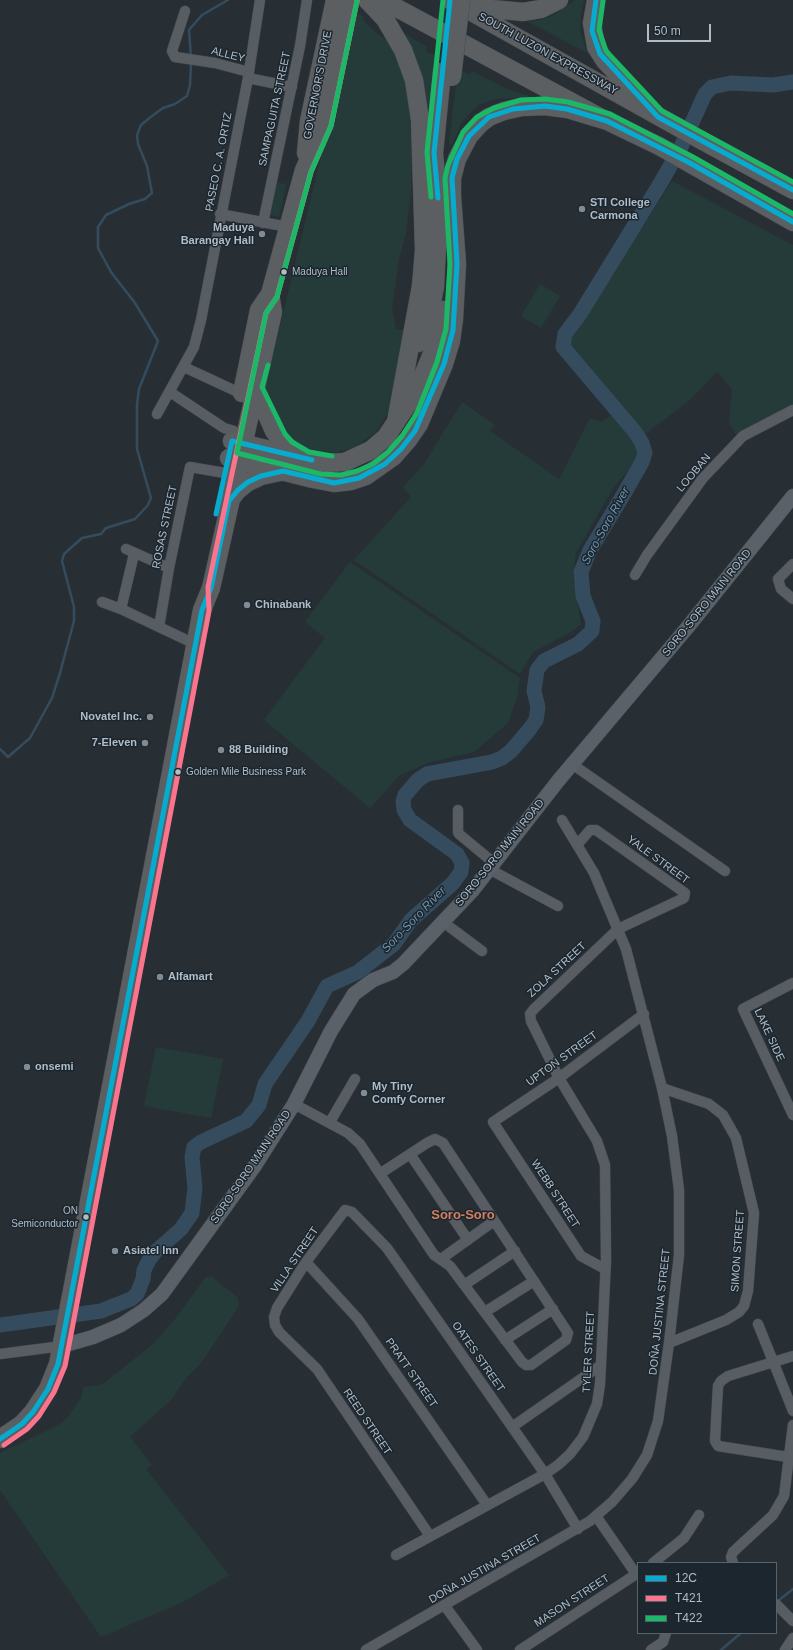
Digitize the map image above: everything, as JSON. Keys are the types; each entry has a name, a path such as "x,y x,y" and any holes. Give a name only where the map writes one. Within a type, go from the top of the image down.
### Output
{"highway":[{"path":"367,0 386,19 403,50 414,80 420,120 424,250 416,316 404,370 396,422"},
{"path":"382,0 607,121 659,146 793,222"},
{"path":"234,451 283,471 334,482 351,480 366,476 393,457 415,431 423,416 449,347 454,319 458,264 452,178 446,153 450,0"},
{"name":"SOUTH LUZON EXPRESSWAY","path":"450,0 699,140 793,190"},
{"path":"404,370 430,314 435,286 439,206 434,153 447,75 462,0"},
{"path":"466,0 492,9 523,12 541,8 559,0"},
{"path":"596,0 592,31 600,54 612,69 658,117"},
{"name":"GOVERNOR'S DRIVE","path":"202,610 201,586 249,391 273,312 270,294 304,170 309,121 342,3"},
{"path":"452,178 460,151 471,132 481,123 504,111 522,107 545,106 567,109 607,121"},
{"path":"234,451 306,459 326,463 345,462 362,455 379,444 396,422 417,390 436,344 442,320 449,259 446,232 439,206"},
{"path":"249,391 267,416 279,438 292,451 306,459"},
{"name":"GOVERNOR'S DRIVE","path":"0,1439 22,1424 39,1404 52,1381 63,1341 70,1297 195,644 202,610 211,588 229,501 234,451"},
{"path":"229,501 238,490 248,482 261,476 283,471"}],"street":[{"name":"PASEO C. A. ORTIZ","path":"157,414 194,347 201,320 220,214 248,75 260,0"},
{"name":"SAMPAGUITA STREET","path":"263,223 292,87 307,0"},
{"name":"ALLEY","path":"185,11 172,51 175,57 202,61 292,87"},
{"path":"220,214 288,227"},
{"path":"184,367 249,391"},
{"path":"170,392 224,428 234,451"},
{"name":"LOOBAN","path":"635,575 647,555 703,478 744,436 793,410"},
{"name":"ROSAS STREET","path":"159,627 169,568 190,467 234,451"},
{"name":"SORO-SORO MAIN ROAD","path":"63,1341 93,1337 121,1325 144,1310 162,1294 254,1167 294,1104 331,1030 354,994 374,980 393,972 403,964 473,890 572,764 687,628 792,500"},
{"path":"121,609 130,552 169,568"},
{"path":"793,564 778,580 778,584 793,599"},
{"path":"102,602 121,609 195,644"},
{"path":"572,764 725,871"},
{"path":"458,810 458,832 491,866 558,906"},
{"name":"DOÑA JUSTINA STREET","path":"366,1650 578,1529 596,1516 612,1502 632,1479 652,1444 658,1421 670,1343 678,1269 679,1205 672,1136 662,1088 630,959 594,873 562,820"},
{"name":"YALE STREET","path":"577,845 590,830 596,830 685,893 684,898 618,929"},
{"path":"443,922 482,951"},
{"name":"ZOLA STREET","path":"559,1078 531,1021 530,1014 618,929"},
{"name":"LAKE SIDE","path":"793,983 743,1009 793,1115"},
{"name":"UPTON STREET","path":"493,1122 559,1078 644,1014"},
{"name":"TYLER STREET","path":"396,1555 544,1474 570,1454 589,1426 599,1398 605,1269 606,1177 604,1158 597,1141 559,1078"},
{"path":"330,1122 355,1079"},
{"name":"SIMON STREET","path":"662,1088 709,1104 723,1115 736,1138 754,1213 748,1291 744,1306 739,1312 726,1320 670,1343"},
{"path":"294,1104 330,1122 354,1137 381,1173 434,1255 441,1258 450,1266 505,1340 526,1365 529,1366 535,1364 564,1342 569,1336 553,1309 460,1167 440,1140 432,1141 381,1173"},
{"name":"WEBB STREET","path":"493,1122 581,1256 605,1269"},
{"path":"410,1154 468,1240"},
{"name":"VILLA STREET","path":"276,1329 274,1317 277,1308 306,1262 342,1213 347,1209"},
{"name":"OATES STREET","path":"347,1209 352,1212 387,1248 544,1474 578,1529"},
{"path":"441,1258 494,1221"},
{"path":"464,1285 515,1251"},
{"name":"PRATT STREET","path":"306,1262 358,1319 487,1505"},
{"path":"485,1312 534,1281"},
{"path":"505,1340 553,1309"},
{"path":"758,1324 793,1411"},
{"name":"REED STREET","path":"276,1329 317,1369 430,1536"},
{"path":"0,1354 63,1341"},
{"path":"788,1457 724,1449 718,1446 715,1441 718,1386 721,1381 728,1376 793,1356"},
{"path":"512,1427 601,1365"},
{"path":"733,1562 731,1557 733,1552 773,1515 784,1496 793,1425"},
{"path":"658,1561 687,1534 699,1515"},
{"path":"596,1516 637,1573"},
{"name":"MASON STREET","path":"520,1650 637,1573"},
{"path":"445,1606 477,1650"},
{"path":"780,1607 793,1621"},
{"path":"651,1650 663,1642 666,1634"},
{"path":"785,1650 793,1638"}],"green space":[{"path":"575,0 584,0 580,31 587,53 527,21 540,20 552,16"},
{"path":"356,12 364,17 363,20 375,32 390,42 408,90 412,152 411,191 406,233 399,259 392,307 396,329 404,330 398,389 388,413 376,432 355,447 334,453 310,451 291,443 278,425 265,388"},
{"path":"405,34 427,47 426,51 438,57 430,125 414,57"},
{"path":"458,69 470,75 472,71 507,89 533,97 495,99 477,106 462,122 451,147 449,141"},
{"path":"672,181 793,245 793,408 737,436 729,423 732,389 717,372 690,400 644,435 575,354 568,343"},
{"path":"273,182 286,184 279,217 267,214"},
{"path":"540,284 560,296 541,328 521,316"},
{"path":"462,402 495,425 490,431 559,479 590,418 601,422 612,415 633,440 638,452 631,467 613,488 576,553 573,574 581,624 571,632 533,652 520,674 354,560 411,497 403,487 424,464"},
{"path":"350,562 520,678 517,698 508,723 474,752 431,762 400,775 370,808 264,720 325,638 305,622"},
{"path":"156,1047 223,1059 211,1118 144,1106"},
{"path":"206,1277 212,1277 238,1298 239,1306 201,1363 186,1378 171,1400 130,1437 152,1465 146,1469 229,1575 185,1601 101,1637 0,1490 0,1453 58,1425 67,1418 81,1398 84,1387 103,1384 153,1344 175,1319"}],"waterway":[{"path":"191,58 189,30 202,15 228,0"},
{"path":"0,749 8,757 30,738 52,698 74,621 74,607 62,561 64,554 82,538 101,534 106,528 135,519 148,505 151,498 137,449 137,404 139,389 158,341 135,303 111,272 98,248 98,227 106,215 129,204 145,199 152,193 147,166 138,144 137,135 141,125 152,116 163,108 175,104 187,96 190,85 191,63"},
{"name":"Soro-Soro River","path":"0,1325 101,1311 131,1299 137,1294 143,1279 144,1270 149,1260 155,1252 181,1229 192,1213 195,1188 192,1157 194,1147 201,1142 246,1121 259,1105 265,1084 308,1021 327,986 358,972 394,944 411,920 452,884 461,872 462,863 457,854 410,820 404,810 403,801 405,795 418,780 427,774 492,762 502,758 511,751 529,730 536,720 538,707 534,691 537,670 544,661 578,644 592,631 593,621 583,596 581,572 590,550 625,492 642,462 645,453 642,443 635,432 563,347 565,334 580,314 660,184 681,147 705,94 712,87 731,83 773,85 793,82"},
{"path":"778,1601 793,1589"},
{"path":"721,1650 740,1634"}],"transit line":[{"name":"T422","path":"431,197 427,152 443,0"},
{"name":"12C","path":"438,198 434,153 450,0"},
{"name":"12C","path":"596,0 592,31 600,54 658,117 793,190"},
{"name":"T421","path":"4,1445 27,1429 39,1416 54,1392 65,1366 209,611 208,587 266,313 277,297 311,172 331,126 357,1"},
{"name":"T422","path":"357,1 331,126 311,172 277,297 266,313 237,453 321,474 341,475 357,471 373,464 388,452 402,436 417,413 437,362 446,329 450,264 445,178 448,165 463,132 477,117 494,108 521,100 545,99 568,102 610,114 693,157 793,214"},
{"name":"T422","path":"603,1 599,30 606,51 662,111 793,182"},
{"name":"12C","path":"0,1439 22,1424 33,1412 48,1389 58,1364 202,610 211,588 229,501 238,490 248,482 261,476 283,471 334,483 359,478 385,464 401,449 415,431 444,364 453,330 457,264 452,178 457,159 469,136 489,117 513,109 545,106 567,109 607,121 690,163 793,222"},
{"name":"T422","path":"268,365 262,387 285,434 292,442 309,452 332,456"},
{"name":"12C","path":"216,514 232,441 312,460"}],"place":[{"name":"STI College Carmona","path":"582,209"},
{"name":"Maduya Barangay Hall","path":"262,234"},
{"name":"Maduya Hall","path":"284,272"},
{"name":"Chinabank","path":"247,605"},
{"name":"Novatel Inc.","path":"150,717"},
{"name":"7-Eleven","path":"145,743"},
{"name":"88 Building","path":"221,750"},
{"name":"Golden Mile Business Park","path":"178,772"},
{"name":"Alfamart","path":"160,977"},
{"name":"onsemi","path":"27,1067"},
{"name":"My Tiny Comfy Corner","path":"364,1093"},
{"name":"ON Semiconductor","path":"86,1217"},
{"name":"Asiatel Inn","path":"115,1251"}],"district":[{"name":"Soro-Soro","path":"463,1215"}]}
